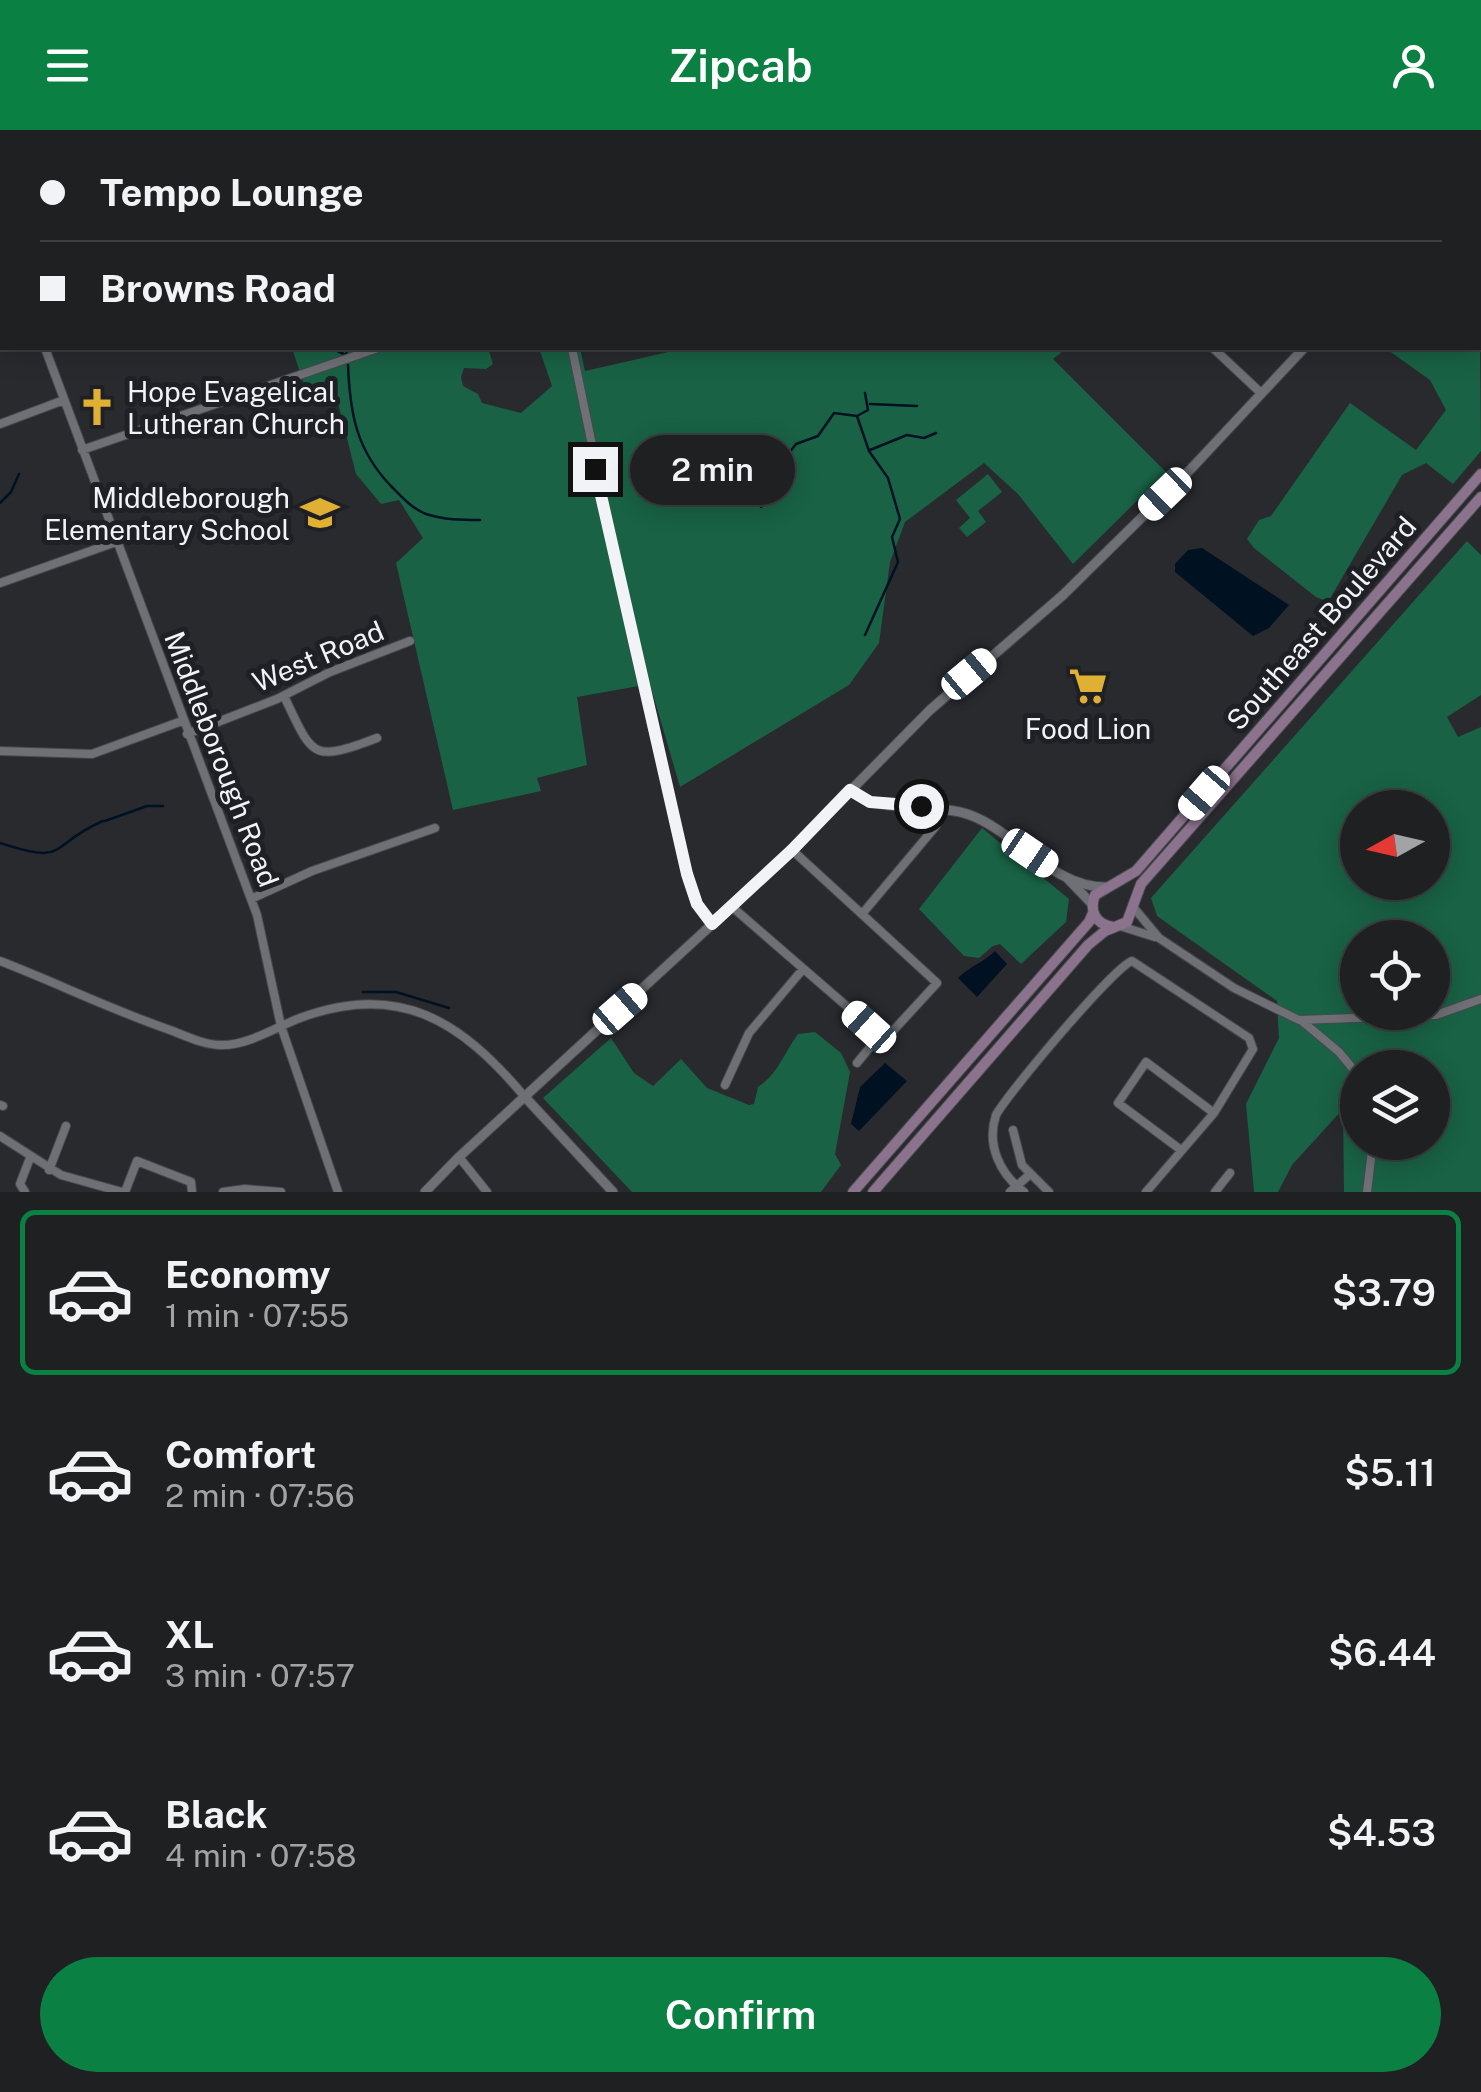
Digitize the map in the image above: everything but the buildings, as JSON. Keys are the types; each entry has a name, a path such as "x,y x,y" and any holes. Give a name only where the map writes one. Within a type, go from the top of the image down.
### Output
{"main road":[{"name":"Southeast Boulevard","path":"1108,886 1136,872 1481,474"},
{"name":"Southeast Boulevard","path":"1133,904 1142,884 1481,497"},
{"path":"852,1192 1089,922 1095,894 1108,886 1120,886 1133,904 1131,916 1088,945 873,1192"},
{"path":"1092,908 1104,926 1118,927"}],"street":[{"name":"Middleborough Road","path":"47,350 251,898 282,1026 338,1192"},
{"path":"82,450 372,350"},
{"path":"572,350 632,639 687,874 697,904 712,924"},
{"path":"1215,350 1261,393"},
{"path":"426,1192 524,1096 792,850 944,696 1063,595 1189,471 1302,350"},
{"path":"0,424 64,400"},
{"path":"0,583 116,542"},
{"name":"West Road","path":"188,734 410,641"},
{"path":"284,696 307,742 317,752 332,754 376,738"},
{"path":"0,751 100,752 182,721"},
{"path":"850,790 870,802 942,808 979,819 1066,877 1094,887 1108,886"},
{"path":"862,914 936,826 942,808"},
{"path":"251,898 312,871 435,828"},
{"path":"792,850 937,982 891,1033 880,1036 857,1063"},
{"path":"1066,877 1092,908"},
{"path":"1133,904 1159,938"},
{"path":"731,906 880,1036"},
{"path":"1118,927 1159,938 1234,988 1299,1020 1340,1054"},
{"path":"1028,1174 1017,1190 1002,1171 992,1134 996,1116 1091,1000 1132,960 1248,1038 1253,1049 1214,1113 1146,1192"},
{"path":"0,961 151,1024 215,1045 239,1042 344,1006 379,1003 416,1010 469,1038 613,1192"},
{"path":"726,1084 749,1033 802,969"},
{"path":"1299,1020 1419,1017 1448,1012 1481,999"},
{"path":"1182,1150 1118,1103 1146,1062 1214,1113"},
{"path":"49,1170 66,1126"},
{"path":"1013,1130 1017,1154 1028,1174 1049,1192"},
{"path":"0,1136 49,1170 92,1186 123,1192 137,1161 191,1182 192,1192"},
{"path":"459,1157 488,1192"},
{"path":"25,1192 20,1184 30,1158"},
{"path":"1367,1192 1371,1160"},
{"path":"1215,1192 1230,1173"},
{"path":"223,1192 281,1192"}],"green space":[{"path":"293,350 489,350 493,364 486,369 464,368 463,386 478,394 482,403 521,413 552,386 540,350 580,350 585,371 677,350 1064,350 1053,359 1166,472 1073,564 1018,494 984,463 905,522 890,562 879,643 849,685 680,787 650,684 577,697 587,765 537,778 541,791 453,810 396,563 423,538 399,500 381,504 356,474 332,379 305,388"},
{"path":"1388,350 1480,350 1481,451 1453,484 1426,463 1402,475 1328,602 1316,597 1247,539 1259,520 1271,516 1350,403 1416,450 1446,410 1430,380"},
{"path":"988,474 1002,492 978,511 986,522 967,537 959,528 970,518 956,500"},
{"path":"1467,541 1481,555 1481,695 1447,717 1458,737 1481,727 1481,1192 1344,1192 1344,1160 1450,1160 1450,1050 1340,1050 1340,1112 1292,1165 1278,1192 1254,1192 1246,1104 1279,1038 1277,1001 1157,916 1151,898"},
{"path":"982,828 1069,899 1066,922 1021,964 1000,944 979,958 964,956 919,909"},
{"path":"815,1032 841,1053 850,1072 835,1154 841,1165 821,1192 632,1192 543,1098 611,1038 634,1073 653,1086 681,1059 707,1088 754,1104 758,1087 776,1070 798,1034"}],"water":[{"path":"1202,548 1289,605 1269,628 1253,636 1175,572 1175,564 1188,550"},
{"path":"995,951 1007,964 977,997 958,978"},
{"path":"885,1063 907,1081 859,1131 851,1124 860,1087"}],"waterway":[{"path":"335,350 346,355 347,350"},
{"path":"348,365 357,430 369,458 390,485 426,514 480,520"},
{"path":"761,507 776,470 796,444 818,436 834,413 857,416 868,410 865,393"},
{"path":"870,404 917,406"},
{"path":"857,416 869,451 888,478 900,519 892,537 898,562 865,635"},
{"path":"870,450 907,435 924,438 936,433"},
{"path":"0,503 11,492 19,474"},
{"path":"105,821 147,806 163,806"},
{"path":"0,843 49,852 103,821"},
{"path":"363,992 396,992 449,1008"}],"place":[{"name":"Hope Evagelical Lutheran Church","path":"97,407"},
{"name":"Middleborough Elementary School","path":"320,513"},
{"name":"Food Lion","path":"1088,686"}],"route":[{"path":"595,469 687,874 697,904 712,924 850,790 870,802 921,806"}]}
